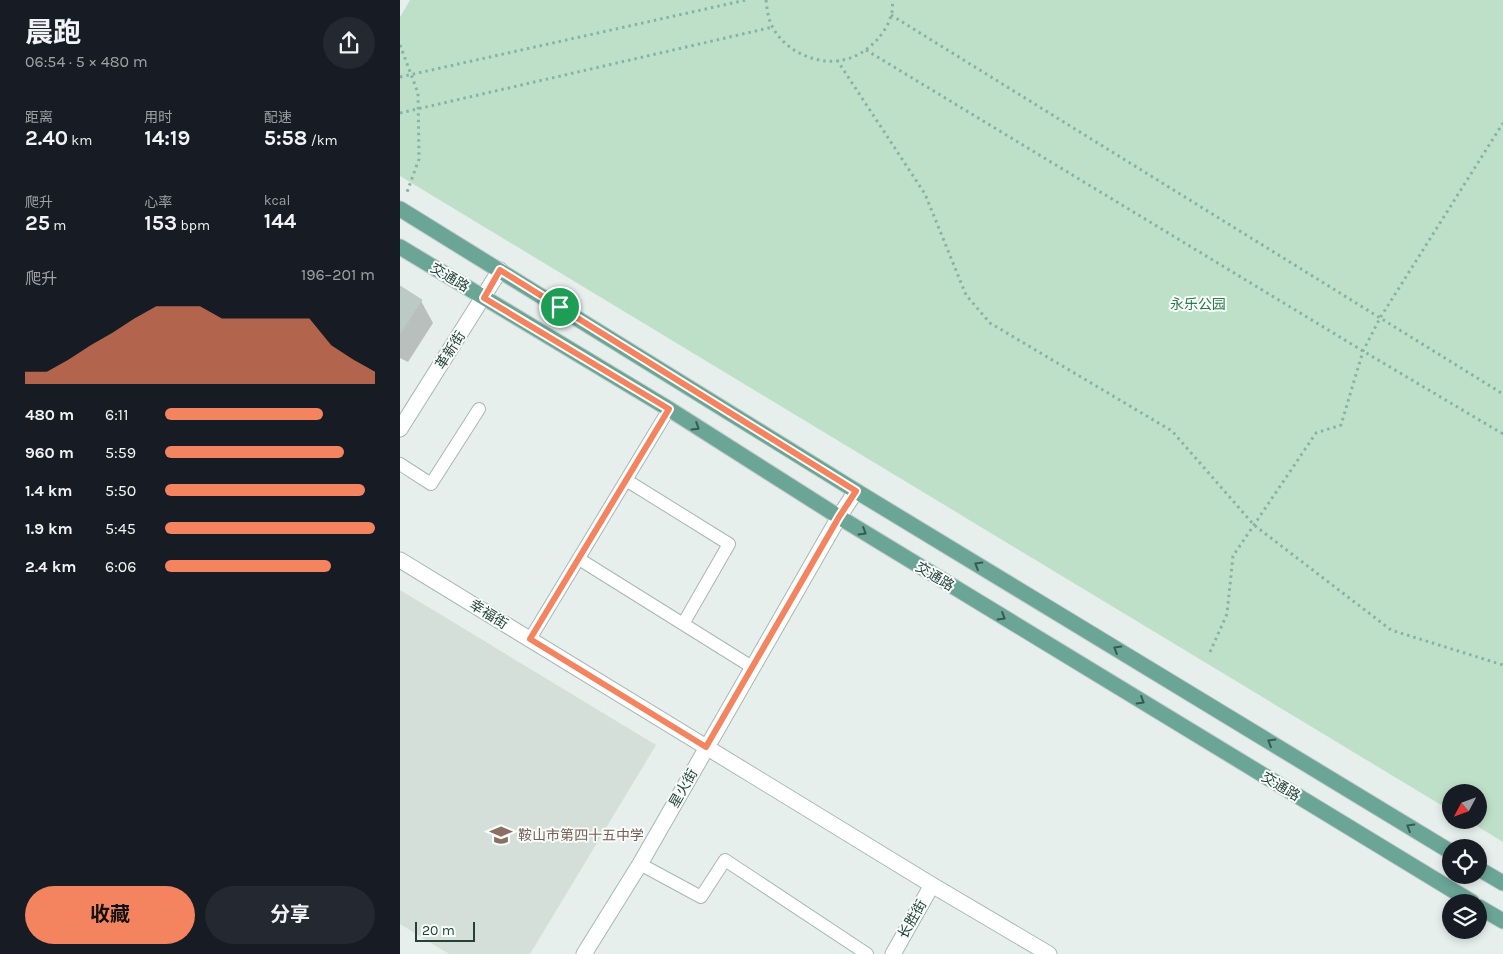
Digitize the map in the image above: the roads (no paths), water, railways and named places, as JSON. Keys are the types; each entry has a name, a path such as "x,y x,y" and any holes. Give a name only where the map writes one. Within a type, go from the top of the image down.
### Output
{"main road":[{"path":"400,209 856,491 1442,847"},
{"name":"交通路","path":"400,247 669,409 839,517 1459,894"},
{"path":"1487,874 1503,883"},
{"path":"1487,912 1503,921"}],"street":[{"name":"革新街","path":"400,429 500,270"},
{"name":"星火街","path":"584,954 640,864 752,667 856,491"},
{"name":"幸福街","path":"400,560 932,885 1049,954"},
{"name":"长胜街","path":"893,954 932,885"}],"lane":[{"path":"400,464 431,484 479,409"},
{"path":"530,639 669,409"},
{"path":"626,480 728,544 683,624"},
{"path":"579,559 752,667"},
{"path":"640,864 701,897 725,860 867,954"}],"place":[{"name":"鞍山市第四十五中学","path":"501,835"}],"park label":[{"name":"永乐公园","path":"1198,304"}]}
